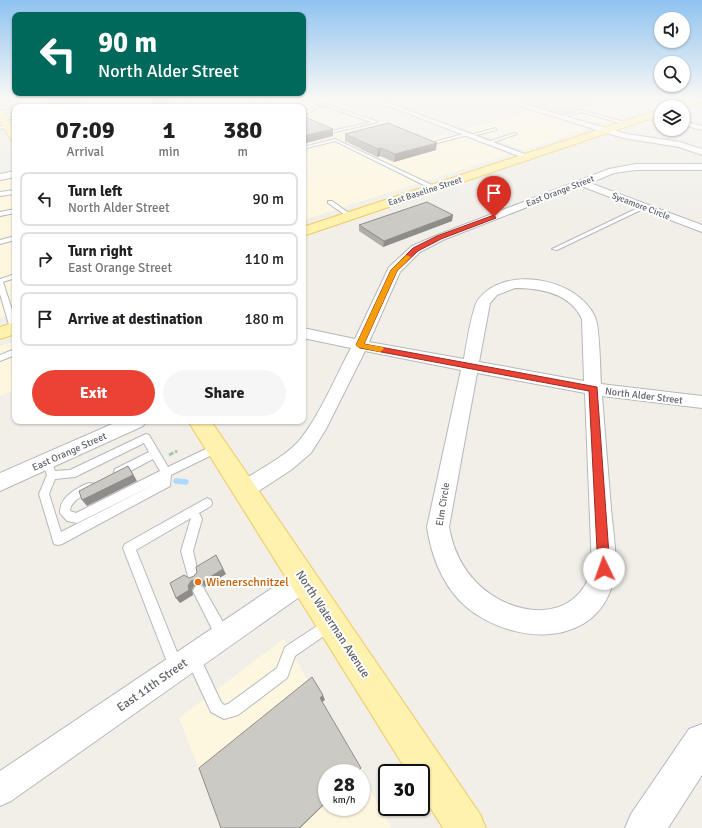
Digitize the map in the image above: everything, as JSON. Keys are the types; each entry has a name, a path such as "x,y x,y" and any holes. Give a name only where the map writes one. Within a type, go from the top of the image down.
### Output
{"main road":[{"name":"East Baseline Street","path":"306,231 585,138"},
{"name":"North Waterman Avenue","path":"202,424 466,828"}],"street":[{"path":"479,138 529,157"},
{"path":"635,138 680,145 702,152"},
{"name":"East Orange Street","path":"244,490 284,464 304,448 317,430 360,345 394,270 416,249 439,238 612,171 636,167 702,167"},
{"path":"0,177 12,175"},
{"name":"Sycamore Circle","path":"581,183 702,229"},
{"name":"Elm Circle","path":"535,284 566,294 580,304 588,315 594,389 604,569 603,580 591,602 580,611 566,619 549,623 530,623 508,617 494,611 471,594 449,564 439,537 438,519 484,299 492,292 505,286 535,284"},
{"name":"North Alder Street","path":"306,334 594,389 702,402"},
{"name":"East Orange Street","path":"0,482 50,468 132,424"},
{"name":"East 11th Street","path":"0,790 304,580"},
{"path":"645,828 700,751"}],"lane":[{"path":"423,141 430,144 455,138"},
{"path":"490,142 504,138"},
{"path":"306,147 335,140 434,188"},
{"path":"0,194 12,192"},
{"path":"330,202 350,216"},
{"path":"555,249 644,207"},
{"path":"0,214 12,211"},
{"path":"0,242 12,239"},
{"path":"10,329 7,305 0,282 12,277"},
{"path":"7,305 12,304"},
{"path":"0,358 12,353"},
{"path":"146,438 155,454 166,474 166,483 58,540 44,494 50,468 71,474 146,438"},
{"path":"155,454 104,480 68,501 64,508 64,513 71,518 77,518 217,448"},
{"path":"206,504 129,548 184,663 220,711 227,713 233,710 282,673 290,652 331,622"},
{"path":"193,512 197,519 187,552 193,576"},
{"path":"199,591 223,636"}],"shaded area":[{"path":"306,138 422,138 428,140 437,138 466,138 510,154 306,219"},
{"path":"490,138 563,138 525,150"},
{"path":"12,179 12,314 0,318 0,181"},
{"path":"12,342 12,391 0,396 0,346"},
{"path":"284,639 356,764 318,764 318,816 370,816 370,790 378,804 378,816 385,816 392,828 222,828 179,718"}],"building":[{"path":"353,138 424,138 437,143 395,154 381,148 378,149"},
{"path":"427,202 453,215 384,241 359,225"},
{"path":"128,466 133,475 82,500 79,491"},
{"path":"216,555 223,569 202,582 196,579 191,581 188,586 189,590 176,598 170,583 184,575 189,578 194,576 197,572 196,567"},
{"path":"312,677 323,695 320,698 359,764 318,764 318,810 299,828 221,828 199,768"}],"waterway":[{"path":"176,481 186,482"}],"slow traffic":[{"path":"380,349 360,345 394,270 408,257"}],"place":[{"name":"Wienerschnitzel","path":"198,582"}],"route":[{"path":"494,217 439,238 416,249 394,270 360,345 594,389 604,569"}]}
